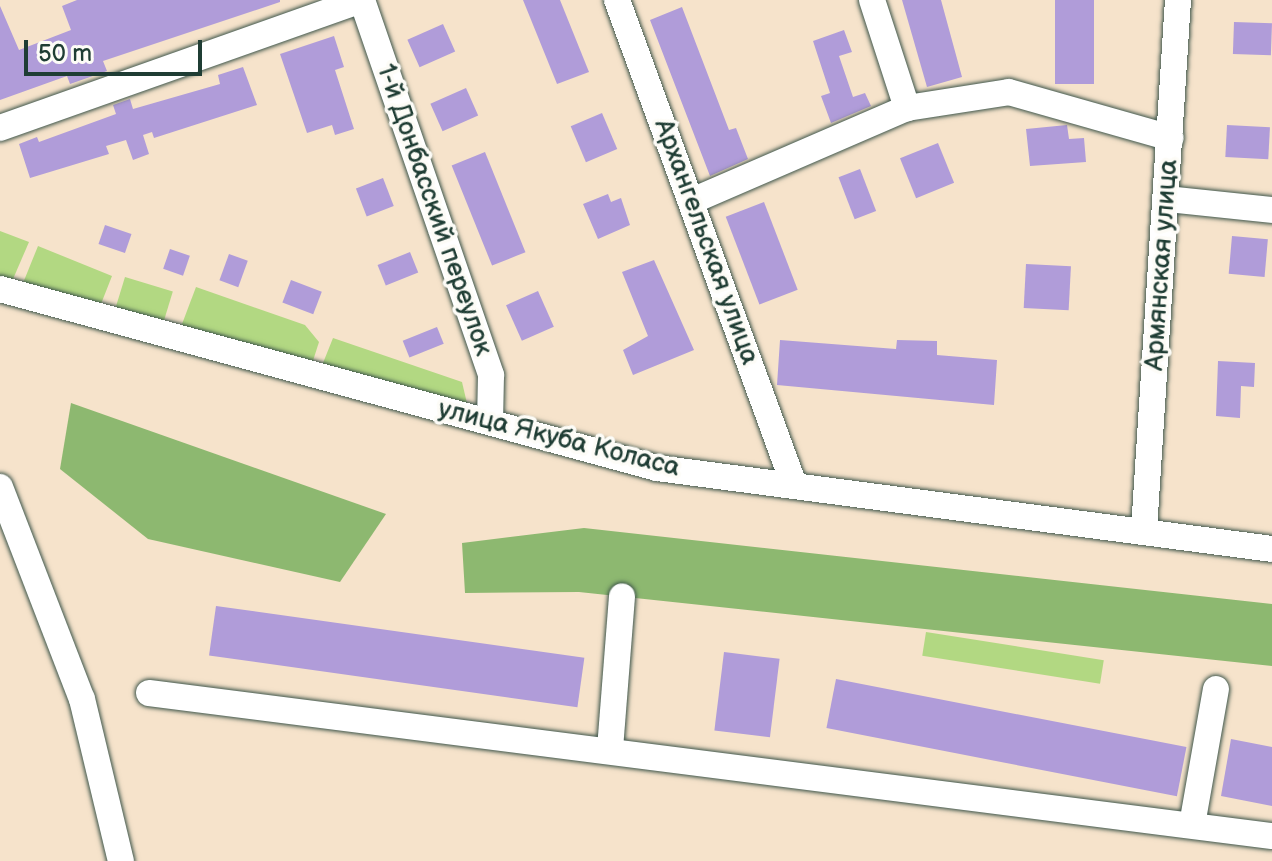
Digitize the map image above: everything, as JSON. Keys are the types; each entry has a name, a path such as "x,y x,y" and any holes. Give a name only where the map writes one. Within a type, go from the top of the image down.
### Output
{"street":[{"name":"1-й Донбасский переулок","path":"0,128 362,0 491,375 490,422"},
{"name":"Архангельская улица","path":"617,0 794,485"},
{"path":"872,0 907,108"},
{"name":"Армянская улица","path":"1144,530 1178,0"},
{"path":"692,201 907,108 1009,92 1171,138"},
{"path":"1167,199 1272,210"},
{"name":"улица Якуба Коласа","path":"0,289 657,468 1272,549"},
{"path":"0,487 82,699 121,861"},
{"path":"610,749 622,596"},
{"path":"1192,825 1216,689"},
{"path":"149,693 610,749 1272,836"}],"green space":[{"path":"0,231 29,242 10,286 0,283"},
{"path":"38,246 112,276 99,309 21,288"},
{"path":"125,277 173,292 162,328 114,313"},
{"path":"196,287 305,325 319,342 310,370 179,332"},
{"path":"333,338 462,382 469,412 319,373"},
{"path":"71,403 386,514 340,582 148,539 60,469"},
{"path":"584,528 1272,604 1272,666 579,592 465,593 462,543"},
{"path":"926,632 1104,660 1100,684 922,656"}],"building":[{"path":"77,0 280,2 103,61 107,71 70,84 67,76 0,100 0,6 19,50 71,30 62,6"},
{"path":"523,0 560,0 589,72 557,84"},
{"path":"902,0 941,0 962,77 927,87"},
{"path":"1055,0 1094,0 1094,84 1055,84"},
{"path":"682,7 729,130 736,128 748,159 710,176 650,20"},
{"path":"1234,22 1272,23 1271,55 1233,54"},
{"path":"443,24 455,51 420,67 407,40"},
{"path":"844,30 852,52 839,56 853,97 865,93 871,106 831,123 821,96 830,93 813,41"},
{"path":"334,36 344,67 335,70 354,129 335,135 332,125 307,133 280,54"},
{"path":"243,67 257,105 154,138 152,132 143,135 149,154 133,160 126,140 106,146 109,154 30,178 19,144 37,137 39,142 116,114 113,105 130,99 133,109 220,84 218,75"},
{"path":"466,88 478,115 443,131 430,104"},
{"path":"602,113 617,149 586,162 571,126"},
{"path":"1067,125 1069,139 1084,138 1086,162 1030,166 1026,129"},
{"path":"1227,125 1270,127 1268,159 1225,157"},
{"path":"938,143 954,183 916,198 900,158"},
{"path":"485,152 525,252 492,266 452,165"},
{"path":"860,169 876,211 855,219 839,177"},
{"path":"383,178 394,206 367,216 356,188"},
{"path":"608,194 611,202 621,198 630,225 598,239 583,204"},
{"path":"764,202 798,290 759,304 726,217"},
{"path":"105,225 131,234 125,253 98,244"},
{"path":"1232,236 1268,239 1265,277 1229,274"},
{"path":"170,249 190,256 183,276 163,269"},
{"path":"410,252 418,272 386,286 378,265"},
{"path":"229,254 248,261 238,287 219,280"},
{"path":"654,260 694,350 633,375 623,350 648,336 622,272"},
{"path":"1026,264 1071,266 1069,310 1024,308"},
{"path":"291,280 322,292 313,314 282,302"},
{"path":"538,291 554,327 522,341 506,305"},
{"path":"437,327 444,344 409,358 403,341"},
{"path":"780,340 896,349 897,340 937,341 937,355 997,360 994,405 777,385"},
{"path":"1218,361 1255,363 1254,387 1241,386 1240,418 1216,416"},
{"path":"216,606 584,658 577,707 209,656"},
{"path":"724,652 780,659 770,737 714,730"},
{"path":"836,679 1186,747 1177,796 826,728"},
{"path":"1231,739 1272,747 1272,806 1221,796"}]}
